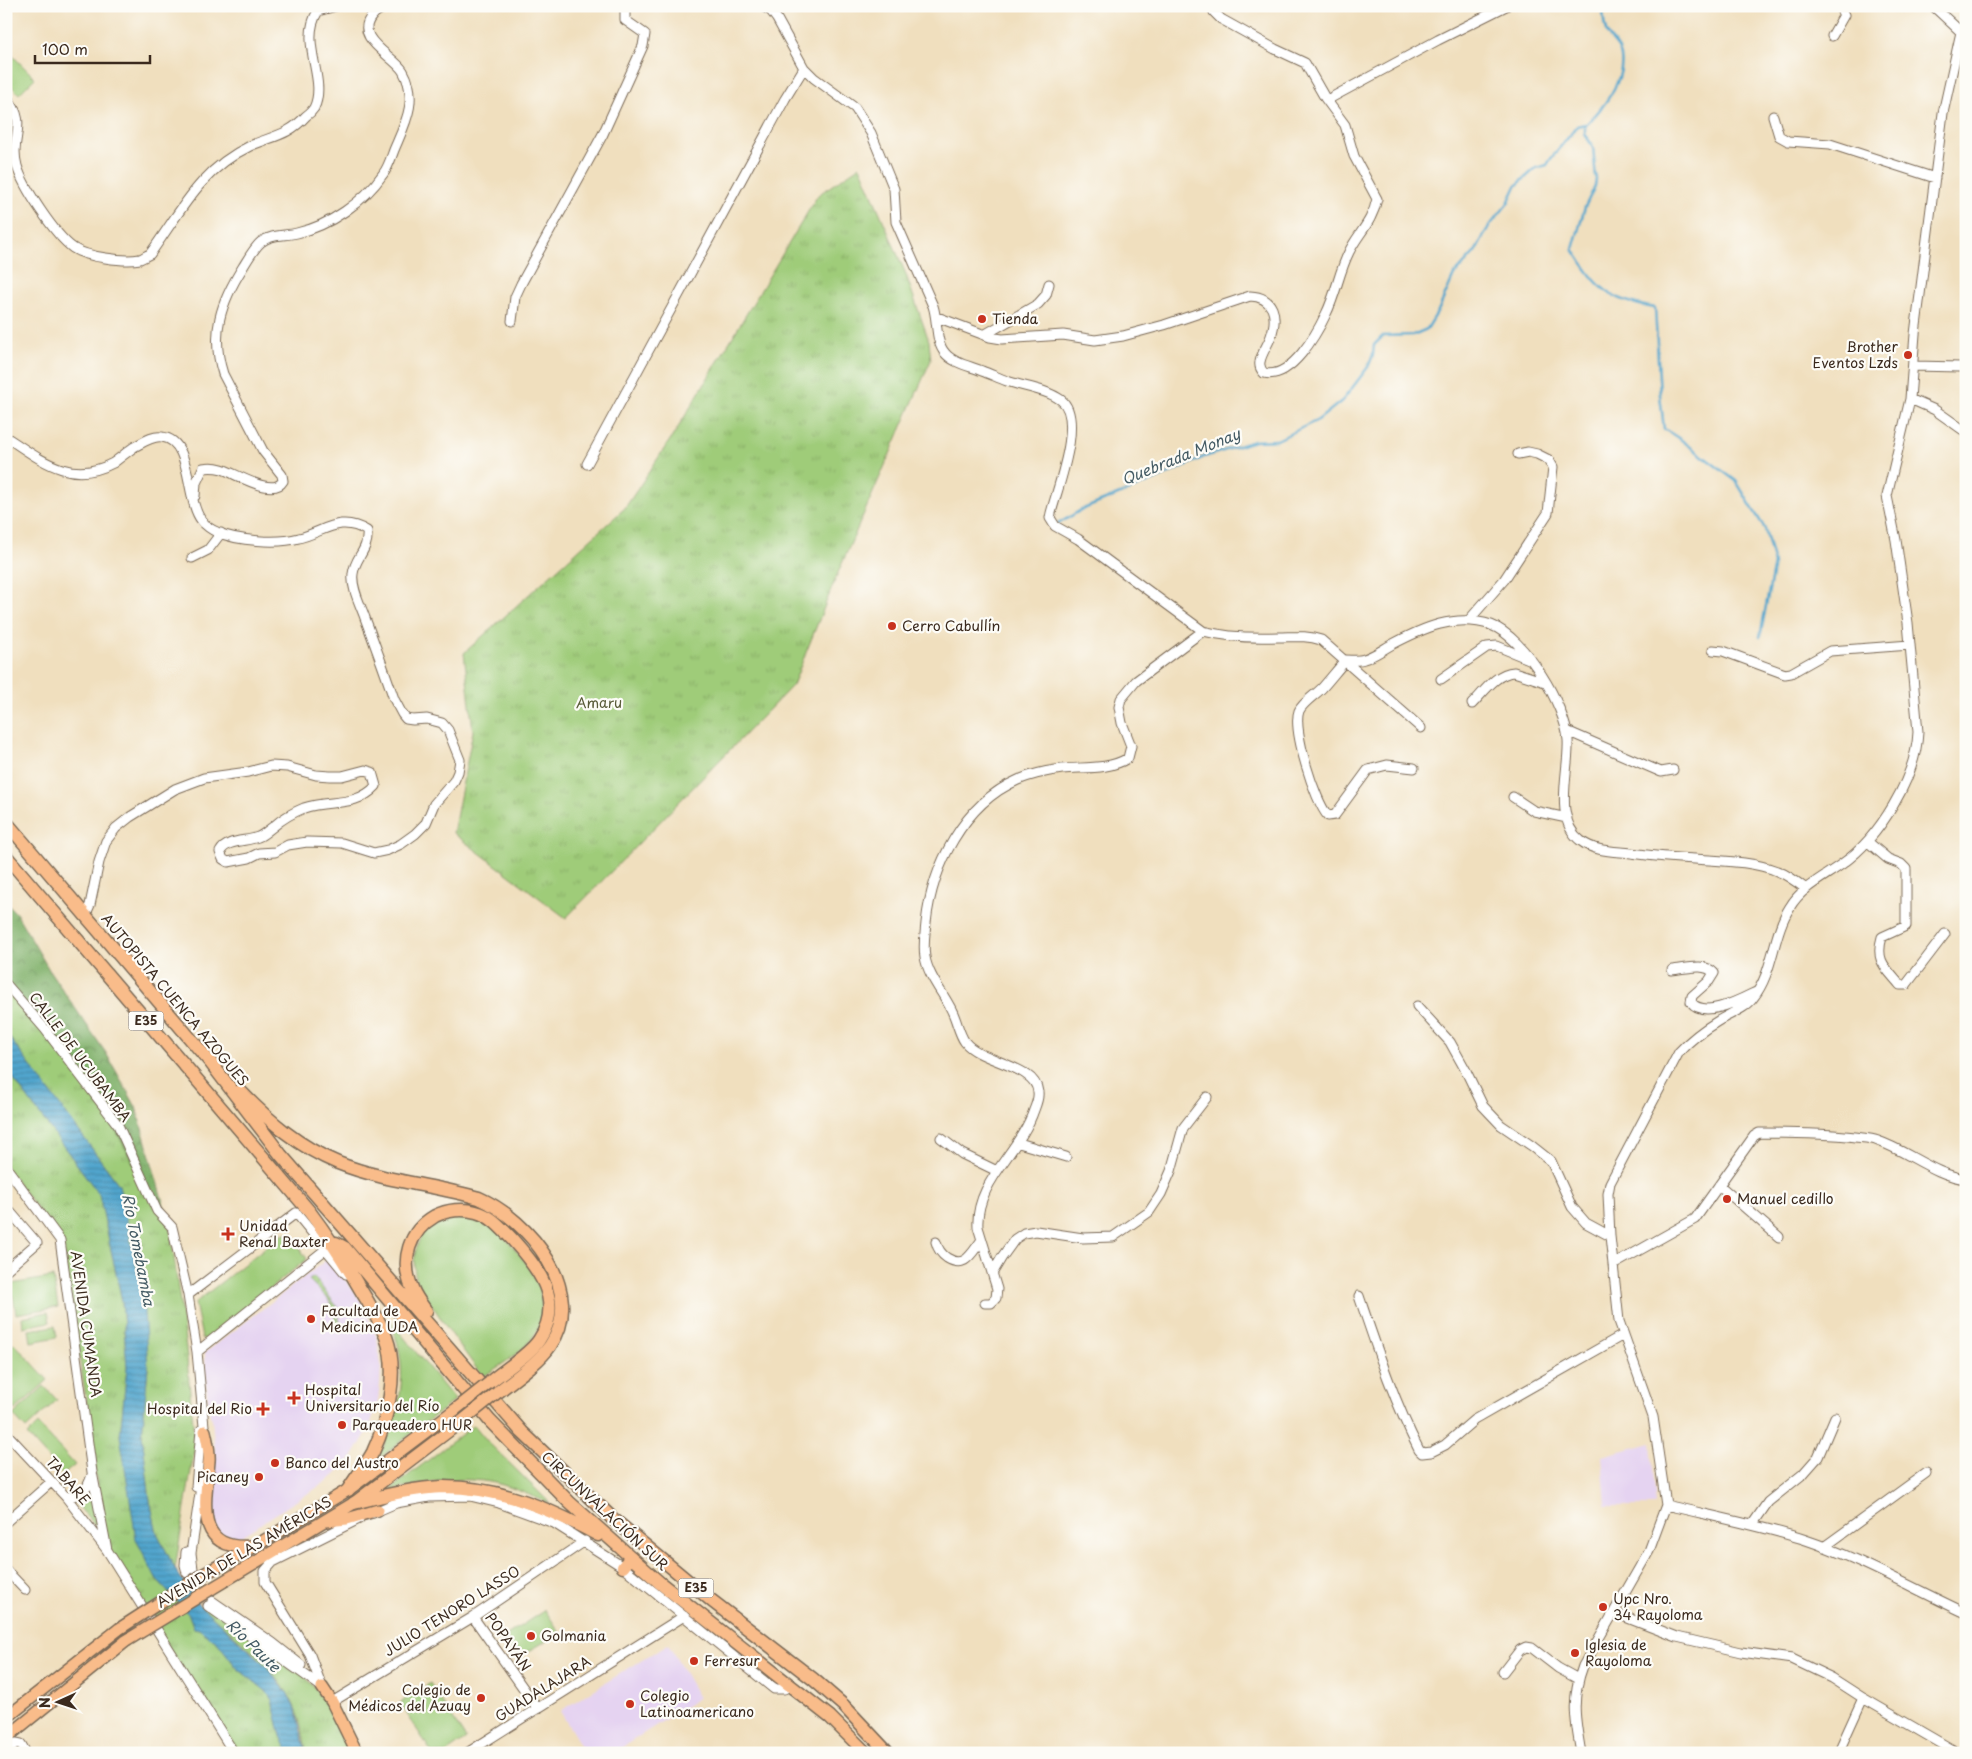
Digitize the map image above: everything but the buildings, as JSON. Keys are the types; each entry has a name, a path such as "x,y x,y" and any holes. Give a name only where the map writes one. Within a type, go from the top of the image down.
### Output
{"highway":[{"name":"AUTOPISTA CUENCA AZOGUES","path":"6,822 211,1062 270,1142 337,1221 379,1266"},
{"name":"E35","path":"6,856 329,1245"},
{"path":"211,1062 279,1128 311,1150 340,1164 368,1172 479,1198 507,1215 530,1237 549,1262 560,1286 562,1302 561,1319 555,1337 545,1352 494,1387"},
{"path":"442,1339 412,1289 407,1265 408,1246 419,1229 439,1214 459,1210 478,1212 491,1218 500,1226 527,1257 543,1280 549,1303 548,1319 539,1340 494,1387"},
{"path":"329,1245 368,1301 387,1339 392,1369 390,1397 384,1425 372,1453 348,1490"},
{"name":"CIRCUNVALACIÓN SUR","path":"329,1245 345,1248 490,1421 569,1502 617,1546 627,1562 660,1583 791,1685 830,1717 866,1753"},
{"name":"CIRCUNVALACIÓN SUR","path":"379,1266 522,1432 584,1492 679,1574 835,1698 888,1753"},
{"path":"354,1503 405,1491 444,1487 478,1490 531,1503 560,1514 617,1546"}],"main road":[{"name":"AVENIDA DE LAS AMÉRICAS","path":"6,1718 118,1629 204,1574 255,1546 348,1490 456,1409 494,1387"},
{"name":"AVENIDA DE LAS AMÉRICAS","path":"6,1738 126,1641 210,1599 354,1503 462,1421 494,1387"},
{"path":"203,1427 209,1450 207,1520 213,1534 219,1541 229,1547 255,1546"},
{"path":"325,1521 347,1519 378,1510"},
{"path":"322,1687 332,1702 356,1753"}],"street":[{"path":"6,97 13,105 20,123 16,164 32,196 56,230 72,248 85,254 102,258 140,259 150,254 205,177 225,160 251,146 283,135 301,123 314,108 318,90 310,36 313,20 318,11 336,6"},
{"path":"195,508 196,483 202,468 222,469 271,488 279,486 283,481 282,475 263,451 223,374 218,360 218,324 222,307 236,278 260,243 272,236 296,233 337,217 368,192 384,174 409,116 411,104 410,94 402,70 377,47 369,36 369,21 373,14 386,6"},
{"path":"512,321 515,297 521,284 603,134 643,46 645,34 625,20 627,6"},
{"path":"762,6 771,11 777,19 804,68 814,78 856,108 871,133 894,189 896,222 937,317 938,338 941,346 952,359 1008,381 1054,396 1066,405 1070,416 1070,433 1062,476 1050,518 1055,526 1078,539 1203,631 1213,634 1254,636 1309,636 1321,640 1346,660 1421,728"},
{"path":"937,317 984,335 1002,339 1063,335 1095,340 1164,325 1250,296 1259,296 1272,306 1274,315 1271,336 1260,362 1261,370 1264,373 1274,374 1286,368 1297,358 1327,313 1348,254 1355,240 1371,219 1377,199 1354,156 1345,125 1327,100 1305,63 1275,49 1221,19 1214,12 1212,6"},
{"path":"1327,100 1438,40 1506,6"},
{"path":"1832,36 1844,15 1839,6"},
{"path":"1933,6 1960,32"},
{"path":"1581,1753 1574,1708 1582,1666 1649,1551 1666,1505 1653,1417 1618,1321 1610,1236 1608,1194 1610,1183 1680,1052 1695,1036 1752,1000 1768,972 1788,909 1806,889 1844,863 1868,842 1887,816 1917,748 1918,732 1910,645 1896,540 1887,505 1887,496 1910,399 1915,334 1943,113 1960,32 1966,21"},
{"path":"586,464 780,108 804,68"},
{"path":"1773,116 1779,136 1788,141 1830,144 1935,178"},
{"path":"984,335 1038,304 1046,295 1049,284"},
{"path":"1914,366 1966,366"},
{"path":"1910,399 1935,410 1966,432"},
{"path":"6,437 52,467 64,471 92,470 113,463 138,445 160,436 169,438 180,448 195,508 202,522 221,533 246,539 280,540 298,539 332,524 353,524 366,531 366,546 360,555 353,574 353,580 394,699 406,719 427,719 442,724 448,730 460,760 454,781 434,804 426,823 401,844 388,850 374,852 342,843 307,842 288,845 275,852 259,853 249,858 228,862 223,859 220,852 228,844 245,842 260,837 289,815 305,808 349,802 357,799 376,786 372,772 365,770 336,776 316,775 287,767 271,766 193,781 130,817 116,828 104,846 90,905 85,916"},
{"path":"1469,620 1504,580 1548,513 1553,467 1549,460 1537,454 1528,452 1518,454"},
{"path":"192,558 208,550 221,533"},
{"path":"1414,768 1388,765 1368,770 1335,815 1328,816 1318,800 1303,755 1298,718 1300,709 1323,687 1346,660 1362,660 1417,631 1438,624 1469,620 1497,627 1513,638 1532,660 1564,717 1568,752 1564,803 1572,831 1579,840 1604,850 1666,857 1731,861 1758,866 1777,871 1806,889"},
{"path":"985,1303 991,1303 996,1298 997,1289 993,1272 981,1241 978,1227 979,1211 997,1171 1018,1143 1032,1117 1038,1092 1029,1076 981,1054 966,1042 954,1014 929,969 925,957 924,939 928,900 940,864 952,841 981,805 996,793 1018,780 1043,772 1106,766 1128,758 1131,746 1122,724 1119,707 1121,699 1136,681 1203,631"},
{"path":"1713,650 1723,651 1785,674 1792,673 1830,651 1910,645"},
{"path":"1441,679 1487,647 1505,648 1532,660"},
{"path":"1472,704 1496,679 1509,672 1545,682"},
{"path":"1567,731 1661,772 1673,770"},
{"path":"1513,797 1534,811 1567,818"},
{"path":"1868,842 1888,859 1902,864 1906,870 1906,926 1882,936 1879,946 1881,961 1900,985 1906,985 1913,978 1945,934"},
{"path":"1672,970 1702,966 1711,969 1714,973 1709,981 1692,996 1691,1002 1694,1006 1714,1008 1726,1006 1758,990"},
{"name":"CALLE DE UCUBAMBA","path":"6,984 45,1029 118,1125 157,1211 172,1227 188,1295"},
{"path":"1417,1006 1450,1042 1482,1106 1501,1125 1551,1161 1572,1207 1586,1223 1610,1236"},
{"path":"993,1272 1016,1239 1024,1233 1036,1231 1083,1238 1113,1237 1149,1212 1161,1194 1171,1171 1183,1128 1207,1097"},
{"path":"1613,1265 1695,1218 1720,1186 1754,1136 1759,1133 1829,1134 1877,1140 1937,1170 1956,1178 1966,1179"},
{"path":"940,1138 962,1154 997,1171"},
{"path":"1018,1143 1066,1157"},
{"name":"AVENIDA CUMANDA","path":"6,1167 60,1240 92,1472 107,1550 234,1753"},
{"path":"1720,1186 1779,1237"},
{"path":"6,1207 37,1243 6,1270"},
{"path":"197,1352 329,1245 296,1213 188,1295 197,1352 203,1427 204,1462 190,1553 190,1571 185,1565 203,1427"},
{"path":"936,1242 942,1255 954,1262 962,1263 968,1259 981,1241"},
{"path":"1359,1296 1383,1369 1402,1415 1422,1453 1431,1452 1445,1445 1474,1420 1623,1335"},
{"path":"1752,1525 1768,1502 1803,1474 1818,1457 1835,1417"},
{"name":"TABARE","path":"6,1433 66,1497 107,1550"},
{"path":"66,1497 82,1494 88,1489 92,1472"},
{"path":"1824,1548 1926,1473"},
{"path":"6,1522 50,1482"},
{"path":"322,1687 310,1655 265,1582 265,1571 273,1562 396,1503 429,1497 470,1496 499,1503 554,1523 627,1562 684,1616 774,1689 784,1689 791,1685"},
{"path":"1666,1505 1804,1539 1878,1569 1966,1613"},
{"name":"JULIO TENORO LASSO","path":"332,1702 473,1617 585,1541"},
{"path":"6,1570 25,1590"},
{"path":"210,1599 322,1687"},
{"path":"210,1599 283,1650 322,1687"},
{"path":"1614,1612 1677,1636 1741,1652 1792,1659 1832,1678 1958,1753"},
{"name":"GUADALAJARA","path":"467,1753 684,1616"},
{"name":"POPAYÁN","path":"473,1617 538,1709"},
{"path":"1503,1672 1520,1650 1526,1647 1532,1648 1558,1668 1578,1679"},
{"path":"1838,1753 1863,1698"},
{"path":"6,1751 16,1743 21,1744 26,1753"}],"shaded area":[{"name":"Hospital Universitario del Río","path":"329,1258 361,1301 377,1338 381,1365 380,1384 378,1400 369,1429 353,1456 334,1476 240,1537 231,1538 222,1535 214,1528 211,1521 212,1463 215,1452 212,1418 210,1416 207,1394 205,1353"},
{"path":"1651,1443 1656,1506 1606,1506 1602,1456"},
{"name":"Colegio Latinoamericano","path":"668,1644 699,1698 613,1753 585,1753 560,1711"}],"green space":[{"path":"11,54 35,78 19,94 6,81 6,59"},
{"name":"Amaru","path":"860,166 905,272 929,341 931,360 837,575 793,685 566,918 453,833 473,731 464,653 625,508 676,431 818,195"},
{"path":"6,903 16,913 51,973 106,1053 136,1107 170,1227 6,988"},
{"path":"6,988 62,1055 113,1125 143,1182 170,1227 186,1348 195,1446 175,1569 157,1533 150,1501 142,1435 148,1367 119,1185 6,1033"},
{"path":"6,1069 99,1194 122,1301 127,1367 120,1436 156,1579 189,1615 194,1628 199,1629 218,1643 237,1668 266,1691 272,1700 281,1736 289,1753 234,1753 107,1550 90,1423 60,1240 6,1167"},
{"path":"459,1215 478,1217 495,1229 513,1246 534,1276 541,1300 541,1321 535,1335 515,1355 483,1377 422,1292 414,1270 418,1243 427,1229 439,1220"},
{"path":"290,1233 307,1259 206,1340 202,1338 195,1303 281,1235"},
{"path":"53,1277 58,1307 16,1314 11,1284"},
{"path":"314,1277 342,1313 338,1315 340,1323 337,1326 330,1301 309,1280"},
{"path":"48,1312 50,1322 23,1327 22,1317"},
{"path":"389,1319 455,1400 377,1460 393,1423 400,1397 401,1370 399,1351"},
{"path":"55,1326 57,1337 31,1342 29,1330"},
{"path":"14,1343 48,1380 15,1410 6,1401 6,1350"},
{"path":"44,1386 57,1400 26,1429 13,1415"},
{"path":"38,1424 75,1465 63,1475 27,1435"},
{"path":"474,1425 489,1443 550,1503 495,1483 468,1480 441,1481 388,1491"},
{"path":"93,1485 99,1529 72,1500 85,1497"},
{"path":"201,1606 208,1606 305,1676 321,1697 337,1724 349,1753 306,1753 298,1715 288,1694 259,1658"},
{"name":"Golmania","path":"545,1610 560,1633 517,1658 502,1638"},
{"path":"430,1683 466,1739 446,1753 432,1753 400,1703"}],"water":[{"path":"6,1033 119,1185 143,1298 148,1367 142,1435 150,1501 157,1533 175,1569 201,1606 266,1666 288,1694 296,1711 306,1753 289,1753 281,1736 272,1700 266,1691 237,1668 218,1643 199,1629 194,1628 189,1615 156,1579 136,1539 120,1436 127,1367 122,1301 99,1194 6,1069"}],"waterway":[{"path":"1602,6 1608,36 1618,47 1622,62 1617,83 1612,92 1599,111 1585,126 1585,134 1593,147 1596,179 1595,186 1585,207 1573,249 1590,274 1606,290 1626,301 1655,308 1664,429 1736,481 1765,529 1774,564 1760,637"},
{"name":"Quebrada Monay","path":"1058,524 1081,510 1157,479 1204,457 1254,441 1277,440 1318,420 1343,400 1368,367 1373,355 1374,345 1383,336 1413,335 1427,329 1438,311 1454,275 1475,252 1488,228 1508,203 1516,186 1536,168 1547,165 1577,126 1585,124"}],"tunnel":[{"path":"195,1574 212,1601"},
{"path":"190,1578 199,1595 208,1606"}],"place":[{"name":"Tienda","path":"982,319"},
{"name":"Brother Eventos Lzds","path":"1908,355"},
{"name":"Cerro Cabullín","path":"892,626"},
{"name":"Manuel cedillo","path":"1727,1199"},
{"name":"Unidad Renal Baxter","path":"228,1234"},
{"name":"Facultad de Medicina UDA","path":"311,1319"},
{"name":"Hospital Universitario del Río","path":"294,1398"},
{"name":"Hospital del Rio","path":"263,1409"},
{"name":"Parqueadero HUR","path":"342,1425"},
{"name":"Banco del Austro","path":"275,1463"},
{"name":"Picaney","path":"259,1477"},
{"name":"Upc Nro. 34 Rayoloma","path":"1603,1607"},
{"name":"Golmania","path":"531,1636"},
{"name":"Iglesia de Rayoloma","path":"1575,1653"},
{"name":"Ferresur","path":"694,1661"},
{"name":"Colegio de Médicos del Azuay","path":"481,1698"},
{"name":"Colegio Latinoamericano","path":"630,1704"}],"water label":[{"name":"Río Tomebamba","path":"138,1250"},
{"name":"Río Paute","path":"253,1646"}]}
